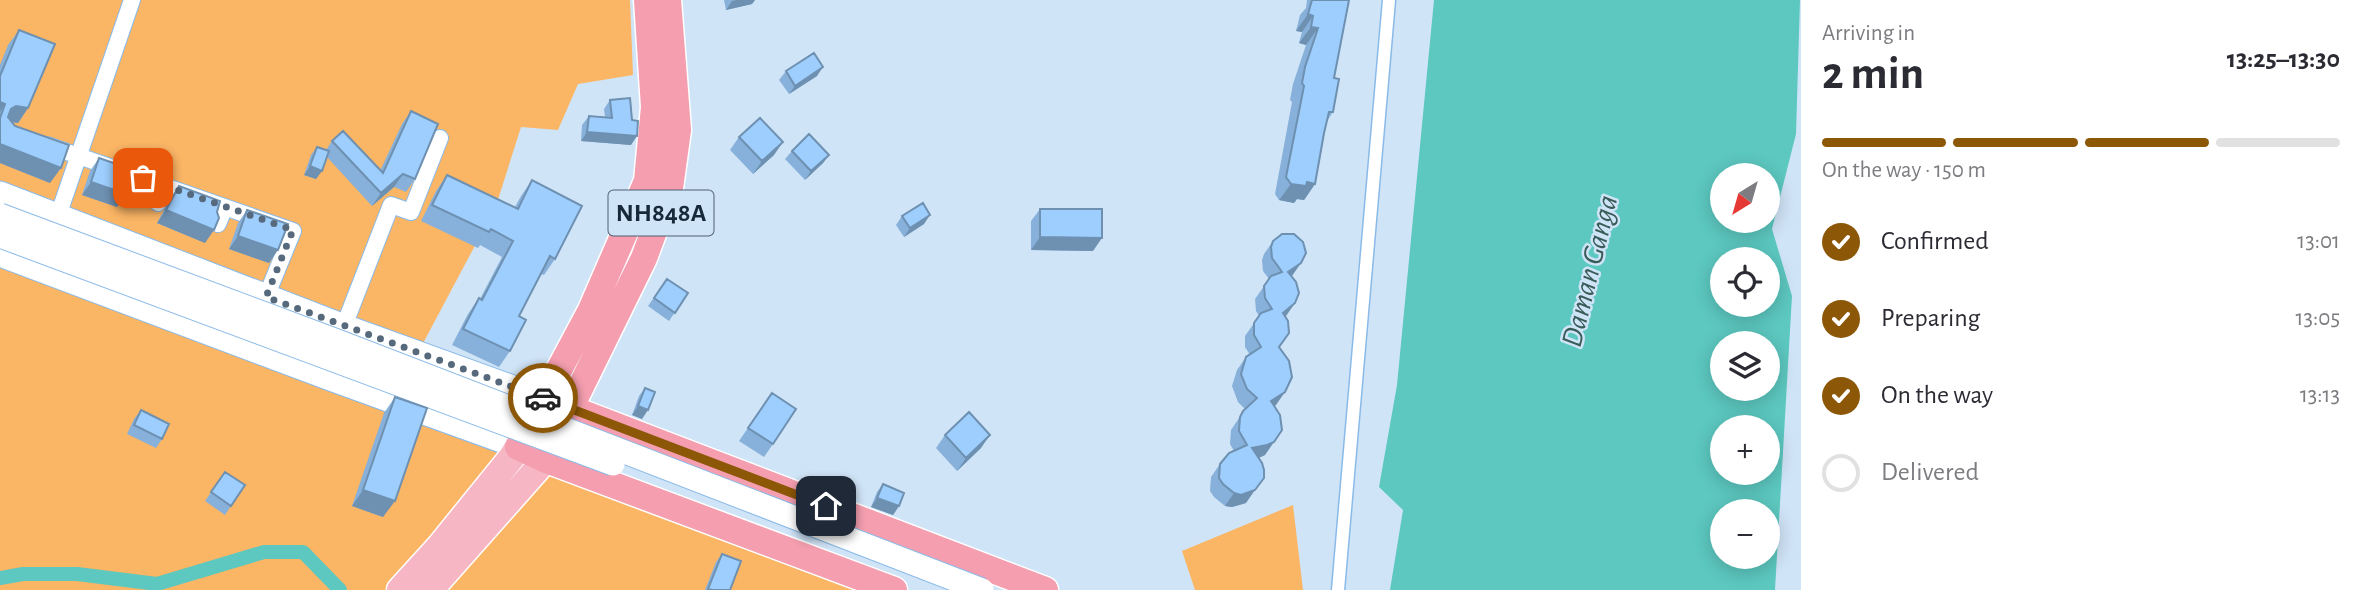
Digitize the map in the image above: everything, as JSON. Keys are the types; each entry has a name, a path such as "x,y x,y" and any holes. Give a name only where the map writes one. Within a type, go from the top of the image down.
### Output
{"highway":[{"name":"NH848A","path":"543,398 591,310 647,181 654,107 647,0"},
{"name":"NH848A","path":"569,408 644,258 670,188 678,130 668,0"},
{"path":"894,590 517,447 543,398 1045,590"},
{"path":"544,459 569,408"}],"main road":[{"path":"0,193 266,297 543,398"},
{"path":"0,215 353,347 982,590"},
{"path":"0,236 946,590"},
{"path":"0,255 517,447 512,457 440,546 400,590"},
{"path":"430,590 540,467 544,459"}],"street":[{"path":"58,216 132,0"},
{"path":"1338,590 1389,0"},
{"path":"344,326 391,205 411,212 433,175 440,138"},
{"path":"32,139 293,230 266,297"},
{"path":"158,203 164,185"},
{"path":"218,224 225,206"}],"shaded area":[{"path":"0,0 630,0 633,75 578,84 558,130 521,127 496,206 420,349 0,184"},
{"path":"0,264 869,590 0,590"},
{"path":"1293,505 1303,590 1195,590 1182,551"}],"water":[{"name":"Daman Ganga","path":"1434,0 1800,0 1796,134 1780,197 1780,163 1710,163 1710,233 1773,233 1777,247 1710,247 1710,317 1780,317 1780,256 1792,296 1780,504 1780,499 1710,499 1710,569 1776,569 1775,590 1390,590 1403,510 1379,487 1397,385"}],"building":[{"path":"1312,0 1349,0 1334,78 1339,79 1333,112 1329,112 1315,184 1307,182 1306,186 1291,184 1286,177 1304,86 1302,83 1305,67 1318,28 1311,27 1313,16 1308,14"},
{"path":"19,30 55,44 28,108 16,106 11,109 8,117 15,126 69,145 61,168 0,144 0,118 5,104 0,102 0,76"},
{"path":"814,53 823,67 795,86 786,71"},
{"path":"630,98 632,120 638,121 637,136 587,132 589,116 612,118 610,100"},
{"path":"411,111 438,124 415,179 403,174 381,193 332,141 343,131 383,173"},
{"path":"760,118 783,142 762,161 739,137"},
{"path":"809,134 829,155 811,171 792,151"},
{"path":"317,147 329,151 322,171 310,166"},
{"path":"99,158 134,170 126,194 91,182"},
{"path":"447,175 518,209 532,180 582,206 555,259 550,256 519,316 526,320 510,351 463,329 479,298 482,300 513,241 432,205"},
{"path":"179,186 220,201 217,212 219,218 214,230 166,210"},
{"path":"923,203 930,215 910,228 902,216"},
{"path":"1040,209 1102,209 1102,238 1040,237"},
{"path":"247,210 288,224 278,250 238,236"},
{"path":"1282,234 1294,234 1303,242 1306,253 1301,263 1288,272 1296,282 1299,293 1295,303 1283,313 1288,321 1289,333 1279,347 1289,361 1292,377 1285,392 1271,401 1280,415 1282,430 1274,442 1252,448 1262,463 1264,478 1255,490 1241,495 1223,484 1219,478 1220,464 1229,453 1247,445 1239,431 1240,417 1257,398 1247,389 1241,374 1246,357 1261,347 1254,335 1254,323 1261,313 1272,309 1265,298 1264,286 1271,276 1282,272 1272,258 1271,247 1273,241"},
{"path":"667,279 688,293 675,313 654,298"},
{"path":"645,388 655,392 648,410 638,406"},
{"path":"772,393 796,409 773,444 748,428"},
{"path":"395,397 427,408 395,501 363,490"},
{"path":"141,410 169,424 162,439 134,425"},
{"path":"969,412 990,435 966,458 945,435"},
{"path":"225,472 245,485 231,506 211,492"},
{"path":"883,484 904,493 899,506 877,498"},
{"path":"722,554 741,561 730,590 708,589"}],"waterway":[{"path":"0,578 23,574 77,574 157,584 264,552 303,552 340,590"}],"way so far":[{"path":"143,178 293,230 266,297 543,398"}],"route":[{"path":"543,398 826,506"}]}
